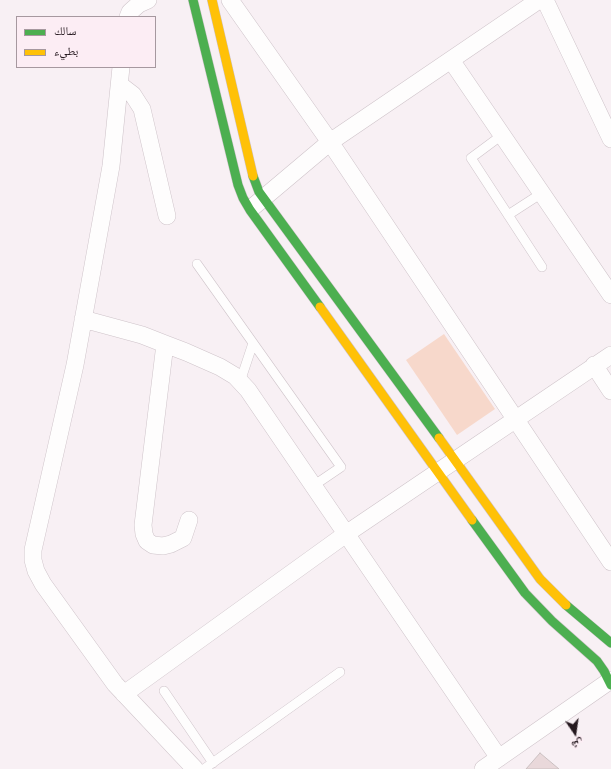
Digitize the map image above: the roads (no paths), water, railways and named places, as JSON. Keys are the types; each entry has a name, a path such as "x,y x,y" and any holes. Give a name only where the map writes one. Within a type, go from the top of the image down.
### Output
{"street":[{"path":"128,16 130,12 139,4 148,0"},
{"path":"83,319 142,335 220,367 235,376 248,390 346,534 489,766 610,682 597,661 552,621 525,593 250,210 238,185 193,0"},
{"path":"212,0 254,179 259,192 540,579 566,606 611,643"},
{"path":"230,0 330,142 611,562"},
{"path":"250,210 330,142 539,0"},
{"path":"545,0 611,139"},
{"path":"451,60 611,295"},
{"path":"122,68 111,166 75,365 33,550 33,560 36,571 43,584 115,684 195,769"},
{"path":"120,86 133,95 142,109 167,216"},
{"path":"165,344 143,525 144,534 147,541 153,544 163,546 171,544 183,538 188,520"},
{"path":"124,694 346,534 515,418 611,355"},
{"path":"594,365 611,391"}],"lane":[{"path":"502,135 471,158 542,267"},
{"path":"508,215 542,193"},
{"path":"197,264 341,467 313,486"},
{"path":"240,382 253,343"},
{"path":"204,769 340,672"},
{"path":"164,691 213,763"}]}
